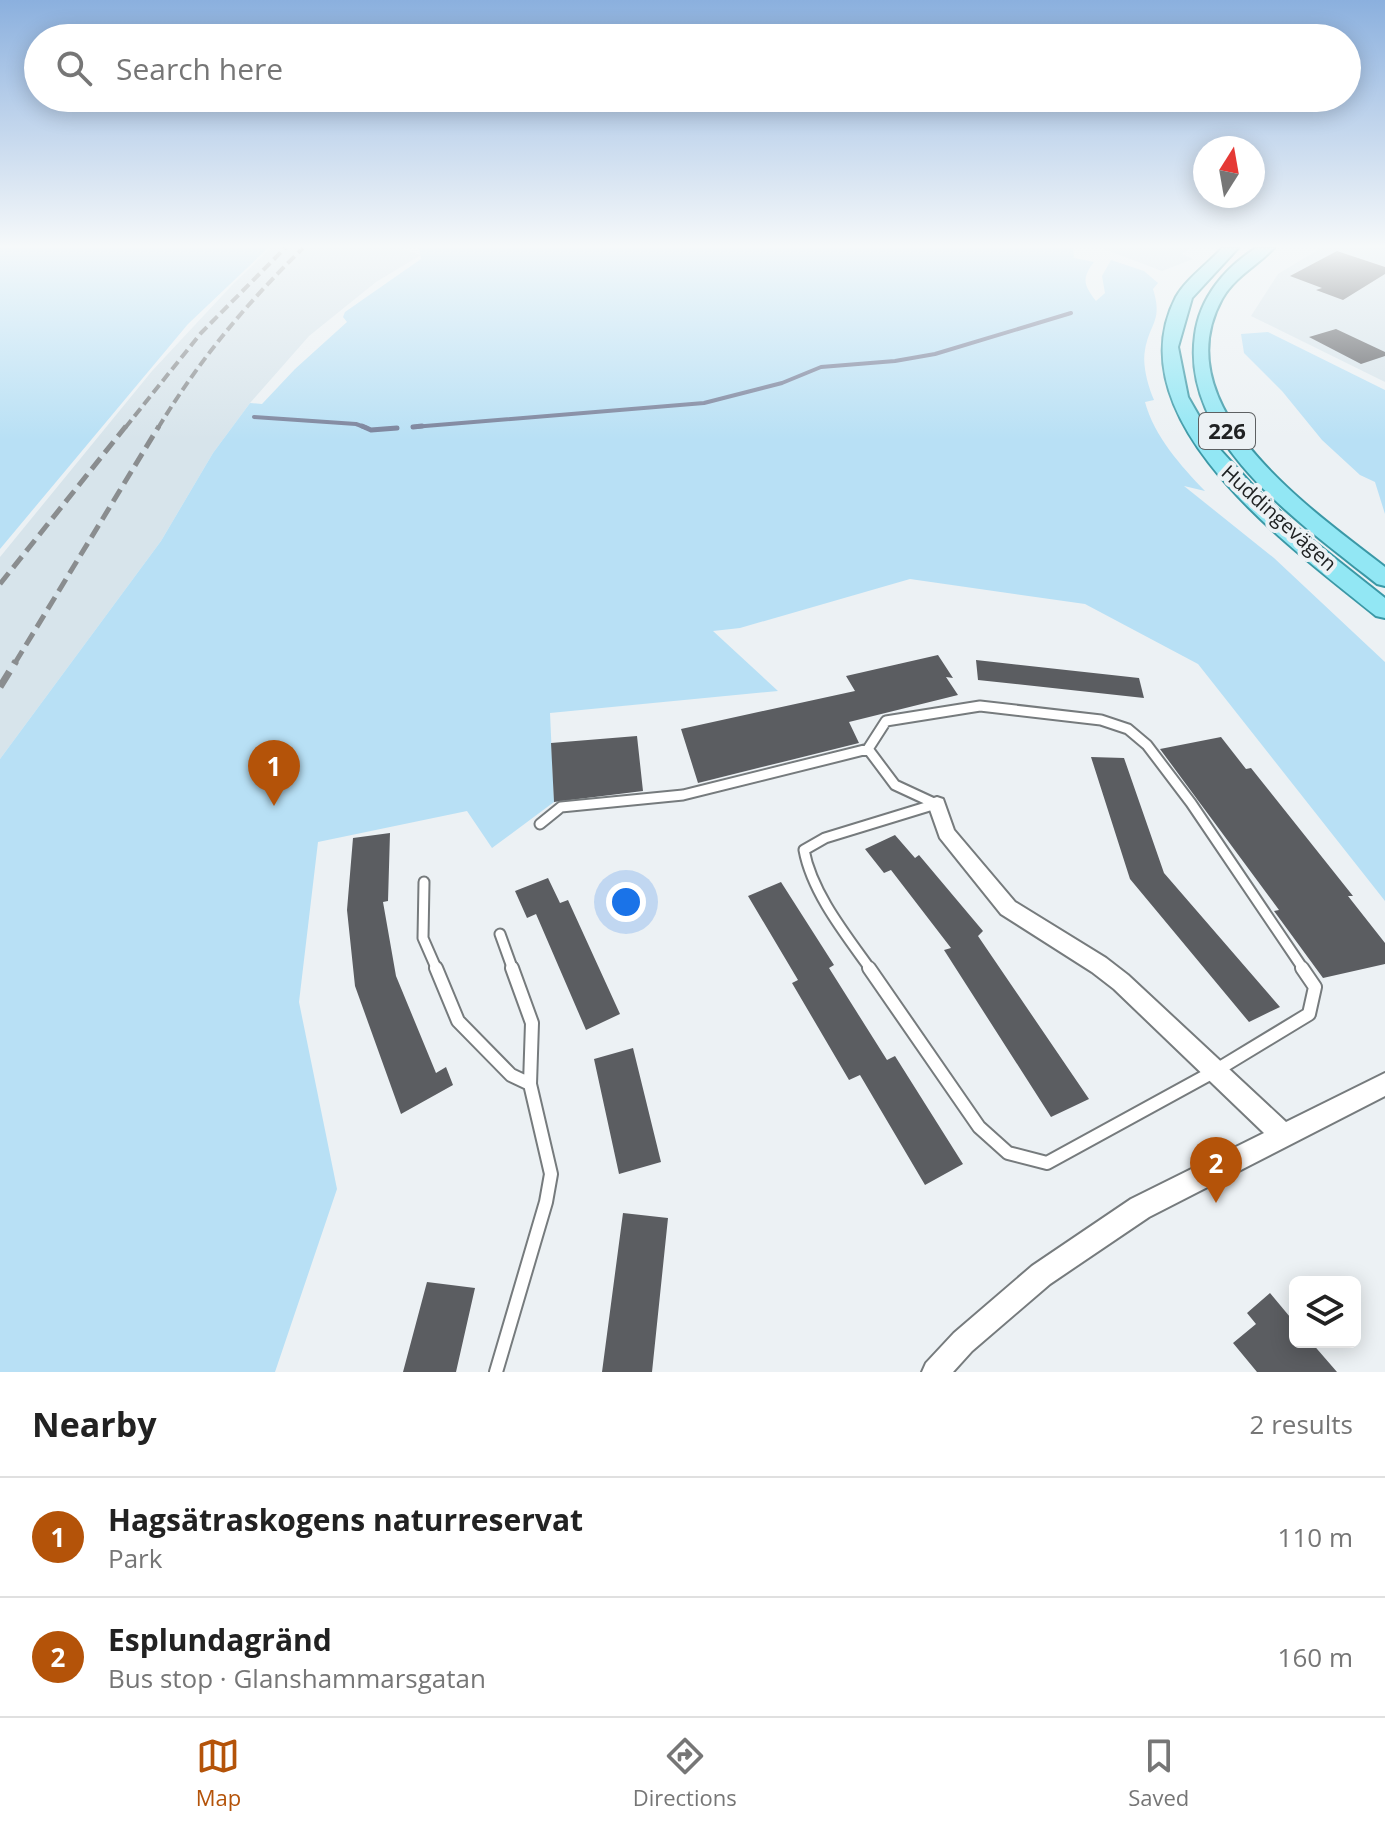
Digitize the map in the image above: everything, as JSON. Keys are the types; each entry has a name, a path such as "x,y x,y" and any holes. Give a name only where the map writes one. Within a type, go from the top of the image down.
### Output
{"main road":[{"name":"Huddingevägen","path":"1176,312 1169,354 1174,387 1192,426 1217,461 1259,505 1385,610"},
{"name":"Huddingevägen","path":"1207,312 1201,332 1199,356 1204,390 1223,425 1248,460 1289,501 1385,577"},
{"path":"1355,586 1385,617"}],"street":[{"path":"937,804 946,833 1008,908 1121,982 1284,1136"},
{"path":"935,1372 963,1342 1051,1268 1140,1208 1385,1084"}],"lane":[{"path":"540,824 561,807 683,795 868,749 886,721 980,706 1101,720 1128,729 1147,745 1191,803 1315,987 1309,1014 1215,1071 1047,1163 1028,1162 1001,1151 979,1127 841,927 807,867 804,850 825,838 937,804"},
{"path":"868,749 895,785 937,804"},
{"path":"424,882 423,938 458,1021 511,1075 530,1084"},
{"path":"496,1372 546,1202 551,1174 530,1084 532,1023 500,934"}],"shaded area":[{"path":"0,312 201,312 188,324 0,549"},
{"path":"207,312 339,312 309,336 250,403 213,453 161,541 0,759 0,557 152,371"},
{"path":"345,312 1156,312 1144,356 1154,400 1145,402 1162,439 1205,491 1184,486 1274,558 1385,662 1385,901 1198,664 1085,604 910,579 740,628 713,631 778,691 550,713 554,802 492,848 467,811 318,842 299,1002 337,1189 275,1372 0,1372 0,759 161,541 213,453 250,403 262,404 347,322 343,317"},
{"path":"1254,312 1385,312 1385,382 1251,316"},
{"path":"1268,332 1385,390 1385,514 1375,482 1360,475 1322,440 1282,391 1244,353 1241,334"}],"building":[{"path":"1336,329 1385,352 1385,356 1361,364 1309,337"},
{"path":"938,655 953,678 946,677 958,695 849,722 859,743 698,783 681,729 855,691 846,676"},
{"path":"976,660 1139,678 1144,698 978,680"},
{"path":"637,736 643,791 554,802 551,743"},
{"path":"1221,737 1246,769 1251,768 1353,896 1348,896 1385,943 1385,964 1323,978 1274,911 1279,910 1160,749"},
{"path":"1091,757 1124,758 1164,873 1280,1007 1249,1022 1130,879"},
{"path":"390,833 388,901 383,902 396,976 436,1073 446,1067 453,1085 401,1114 355,986 347,910 353,838"},
{"path":"895,835 915,858 919,855 983,931 978,936 1089,1099 1051,1117 944,950 951,948 891,870 884,873 865,849"},
{"path":"548,878 560,903 568,900 620,1014 586,1030 536,914 527,918 515,891"},
{"path":"781,882 834,965 829,968 887,1060 895,1056 963,1164 925,1185 860,1075 849,1080 792,983 798,980 748,896"},
{"path":"633,1048 661,1162 619,1174 594,1059"},
{"path":"623,1213 668,1218 652,1372 602,1372"},
{"path":"427,1282 475,1288 456,1372 403,1372"},
{"path":"1270,1293 1289,1316 1289,1348 1316,1348 1337,1372 1257,1372 1233,1343 1256,1324 1247,1313"}],"waterway":[{"path":"422,426 413,427 704,403 782,383 821,367 895,361 935,354 1071,313"},
{"path":"254,417 364,427"},
{"path":"364,427 371,430 397,428 393,428"}],"railway":[{"path":"125,428 201,333 222,312"},
{"path":"158,428 190,379 243,312"},
{"path":"0,584 126,426"},
{"path":"15,663 159,426"},
{"path":"0,687 16,661"}],"place":[{"name":"Hagsätraskogens naturreservat","path":"274,806"},
{"name":"Esplundagränd","path":"1216,1203"}]}
